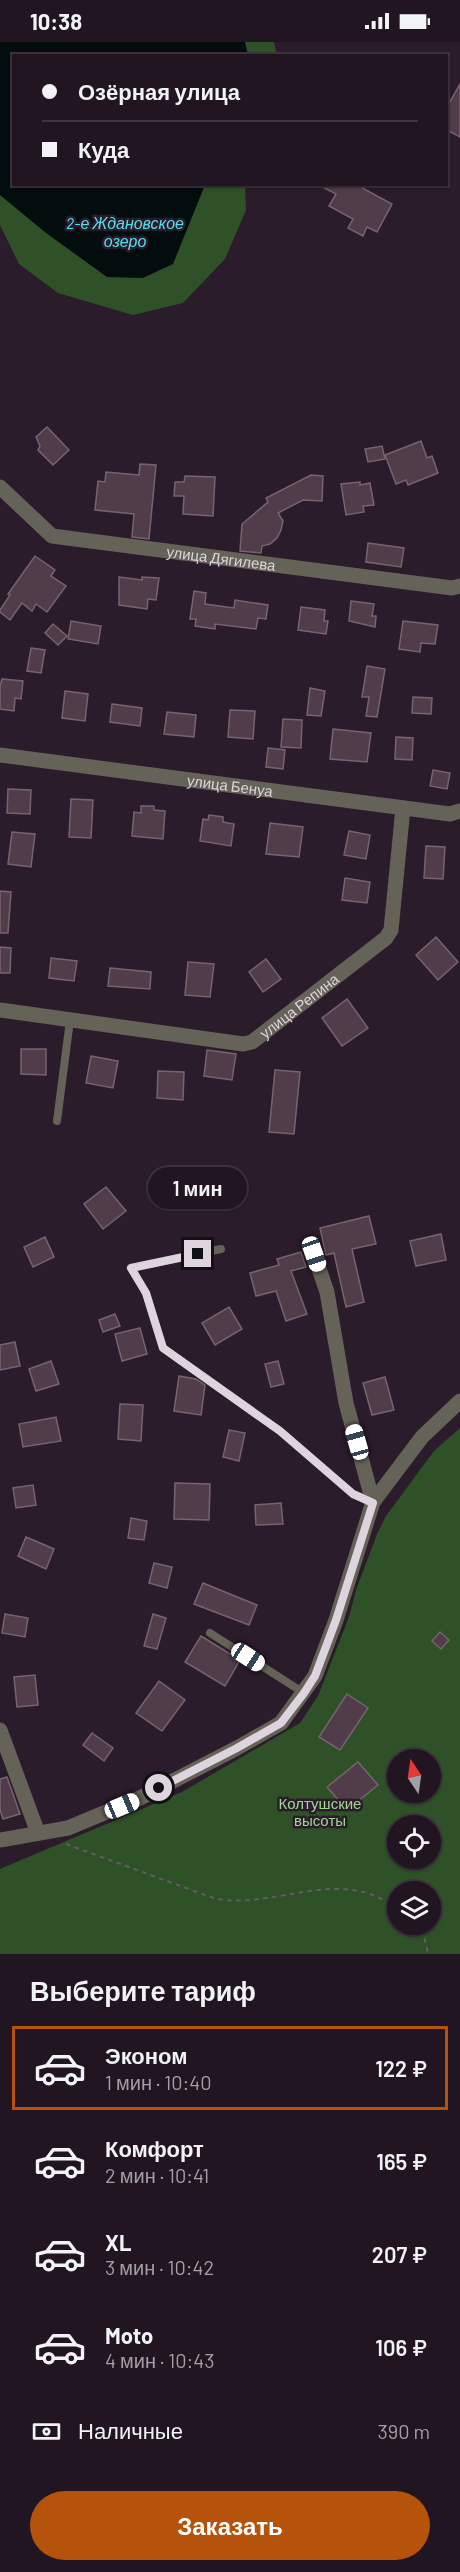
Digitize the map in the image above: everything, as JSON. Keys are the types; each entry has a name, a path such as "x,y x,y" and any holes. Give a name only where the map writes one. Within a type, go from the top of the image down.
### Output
{"street":[{"name":"улица Дягилева","path":"0,487 52,536 452,588 460,586"},
{"name":"улица Бенуа","path":"0,755 450,814 460,811"},
{"name":"улица Репина","path":"0,1010 243,1044 252,1042 386,938 391,930 403,808"},
{"path":"314,1254 327,1292 346,1403 373,1503"},
{"path":"0,1840 68,1828 140,1798 281,1723 315,1676 336,1620 373,1503 422,1437 460,1401"},
{"path":"0,1730 38,1833"}],"lane":[{"path":"57,1121 70,1020"},
{"path":"221,1249 131,1268 146,1293 163,1348 280,1431 353,1494 373,1503"},
{"path":"210,1633 304,1693"}],"path":[{"path":"60,1842 216,1899 238,1902 264,1900 317,1889 349,1887 375,1895 387,1903"},
{"path":"423,1935 428,1954"}],"green space":[{"path":"0,42 274,42 277,54 12,54 12,186 245,186 246,210 225,259 183,303 133,315 58,293 19,264 0,225"},
{"name":"Колтушские высоты","path":"460,1428 460,1954 0,1954 0,1869 182,1792 300,1723 318,1696 349,1617 356,1590 377,1534 386,1516 434,1451"}],"water":[{"name":"2-е Ждановское озеро","path":"0,42 245,42 248,54 12,54 12,186 205,186 173,264 143,278 107,277 46,233 0,195"}],"building":[{"path":"460,84 460,137 448,131 448,105"},
{"path":"321,186 359,186 392,204 377,232 367,227 363,236 348,228 353,219 329,206 336,194"},
{"path":"47,427 69,450 53,465 38,450 40,446 36,437"},
{"path":"421,441 427,458 432,456 438,473 408,485 406,480 396,484 385,455"},
{"path":"382,446 385,459 368,462 365,449"},
{"path":"140,464 156,465 149,539 132,537 134,514 95,510 98,481 105,482 106,472 139,475"},
{"path":"311,475 323,476 322,501 303,500 278,513 283,521 277,538 270,544 262,546 261,553 240,551 242,524 268,502 266,498"},
{"path":"185,476 215,477 213,516 183,514 184,496 174,496 175,482 184,482"},
{"path":"360,482 360,485 370,483 374,505 363,506 364,512 346,515 341,484"},
{"path":"368,543 404,548 401,567 366,562"},
{"path":"35,556 55,570 51,576 66,586 47,612 36,604 32,611 22,603 10,620 0,610 10,595 8,594"},
{"path":"119,577 142,580 142,577 159,578 156,600 148,599 147,609 119,605"},
{"path":"194,591 206,593 205,604 234,608 235,600 268,605 266,619 258,618 256,629 215,624 215,629 195,626 196,619 190,619"},
{"path":"351,601 374,604 372,616 376,616 375,627 349,621"},
{"path":"301,607 325,610 324,621 328,621 326,634 298,630"},
{"path":"71,621 101,626 98,644 68,639"},
{"path":"403,621 438,625 435,644 421,643 420,652 399,649"},
{"path":"53,624 67,636 58,645 45,633"},
{"path":"31,648 45,650 41,673 27,671"},
{"path":"367,666 385,669 377,717 366,716 369,697 362,697"},
{"path":"2,679 23,681 21,699 15,698 14,711 0,709"},
{"path":"310,688 325,691 321,716 307,715"},
{"path":"65,691 88,694 85,721 62,718"},
{"path":"413,697 432,698 431,714 412,713"},
{"path":"112,704 142,708 140,726 110,722"},
{"path":"230,710 255,711 253,739 228,737"},
{"path":"167,712 196,715 194,737 164,734"},
{"path":"283,719 302,720 301,748 281,747"},
{"path":"333,729 371,733 367,762 330,759"},
{"path":"396,737 413,738 412,760 395,759"},
{"path":"268,748 285,750 283,769 266,767"},
{"path":"433,770 450,773 447,789 430,786"},
{"path":"8,789 31,790 30,814 7,813"},
{"path":"71,799 93,800 91,838 69,837"},
{"path":"141,806 154,806 154,810 165,811 163,839 132,836 134,812 141,813"},
{"path":"209,815 223,817 223,822 234,824 231,846 200,841 203,819 208,820"},
{"path":"270,823 303,827 299,857 266,854"},
{"path":"349,831 370,835 366,859 344,855"},
{"path":"12,832 35,834 31,867 8,864"},
{"path":"426,846 445,847 443,879 424,878"},
{"path":"345,878 370,882 367,903 342,900"},
{"path":"0,891 11,892 8,933 0,933"},
{"path":"436,937 458,962 438,980 416,955"},
{"path":"0,947 11,948 10,973 0,973"},
{"path":"51,958 77,961 74,981 49,978"},
{"path":"266,959 281,979 263,992 249,972"},
{"path":"188,962 214,964 210,997 185,995"},
{"path":"110,968 151,972 150,989 108,986"},
{"path":"347,999 368,1028 342,1046 322,1018"},
{"path":"21,1049 46,1049 46,1075 21,1074"},
{"path":"207,1050 236,1054 232,1080 204,1076"},
{"path":"91,1056 118,1061 113,1088 86,1083"},
{"path":"275,1070 300,1072 294,1134 269,1132"},
{"path":"158,1071 184,1072 183,1100 157,1098"},
{"path":"106,1187 126,1211 103,1229 84,1204"},
{"path":"369,1216 376,1244 352,1249 364,1302 346,1307 334,1253 326,1255 320,1228"},
{"path":"441,1234 446,1260 416,1266 410,1241"},
{"path":"45,1237 54,1257 33,1267 24,1247"},
{"path":"301,1252 306,1267 291,1271 307,1314 286,1321 276,1291 256,1296 250,1273 279,1265 277,1259"},
{"path":"229,1307 242,1329 215,1345 202,1323"},
{"path":"115,1314 120,1326 103,1332 99,1320"},
{"path":"140,1328 147,1354 122,1361 115,1334"},
{"path":"15,1342 20,1366 0,1370 0,1345"},
{"path":"51,1361 59,1384 36,1391 29,1369"},
{"path":"278,1361 284,1384 271,1387 265,1364"},
{"path":"179,1376 196,1379 205,1385 201,1415 174,1411"},
{"path":"385,1377 394,1410 372,1415 363,1383"},
{"path":"120,1404 143,1405 141,1441 118,1439"},
{"path":"56,1417 61,1441 23,1447 19,1424"},
{"path":"229,1430 245,1433 239,1461 223,1457"},
{"path":"175,1483 210,1484 209,1520 174,1519"},
{"path":"33,1485 36,1505 16,1508 13,1488"},
{"path":"281,1503 283,1524 256,1525 255,1505"},
{"path":"131,1518 147,1521 144,1540 128,1538"},
{"path":"26,1537 54,1549 46,1569 18,1556"},
{"path":"154,1563 172,1567 167,1588 149,1583"},
{"path":"203,1583 257,1605 249,1625 194,1604"},
{"path":"5,1614 28,1618 25,1637 2,1633"},
{"path":"153,1614 166,1618 157,1649 144,1646"},
{"path":"440,1632 449,1640 441,1649 432,1641"},
{"path":"201,1636 240,1660 225,1686 185,1662"},
{"path":"35,1675 38,1705 17,1707 14,1677"},
{"path":"159,1681 185,1700 162,1731 136,1713"},
{"path":"347,1694 368,1708 340,1750 319,1737"},
{"path":"92,1733 113,1748 104,1761 83,1745"},
{"path":"358,1762 378,1785 347,1810 327,1787"},
{"path":"7,1777 20,1814 3,1819 0,1810 0,1779"}],"route":[{"path":"159,1788 281,1723 304,1693 315,1676 336,1620 373,1503 353,1494 280,1431 163,1348 146,1293 131,1268 198,1254"}]}
